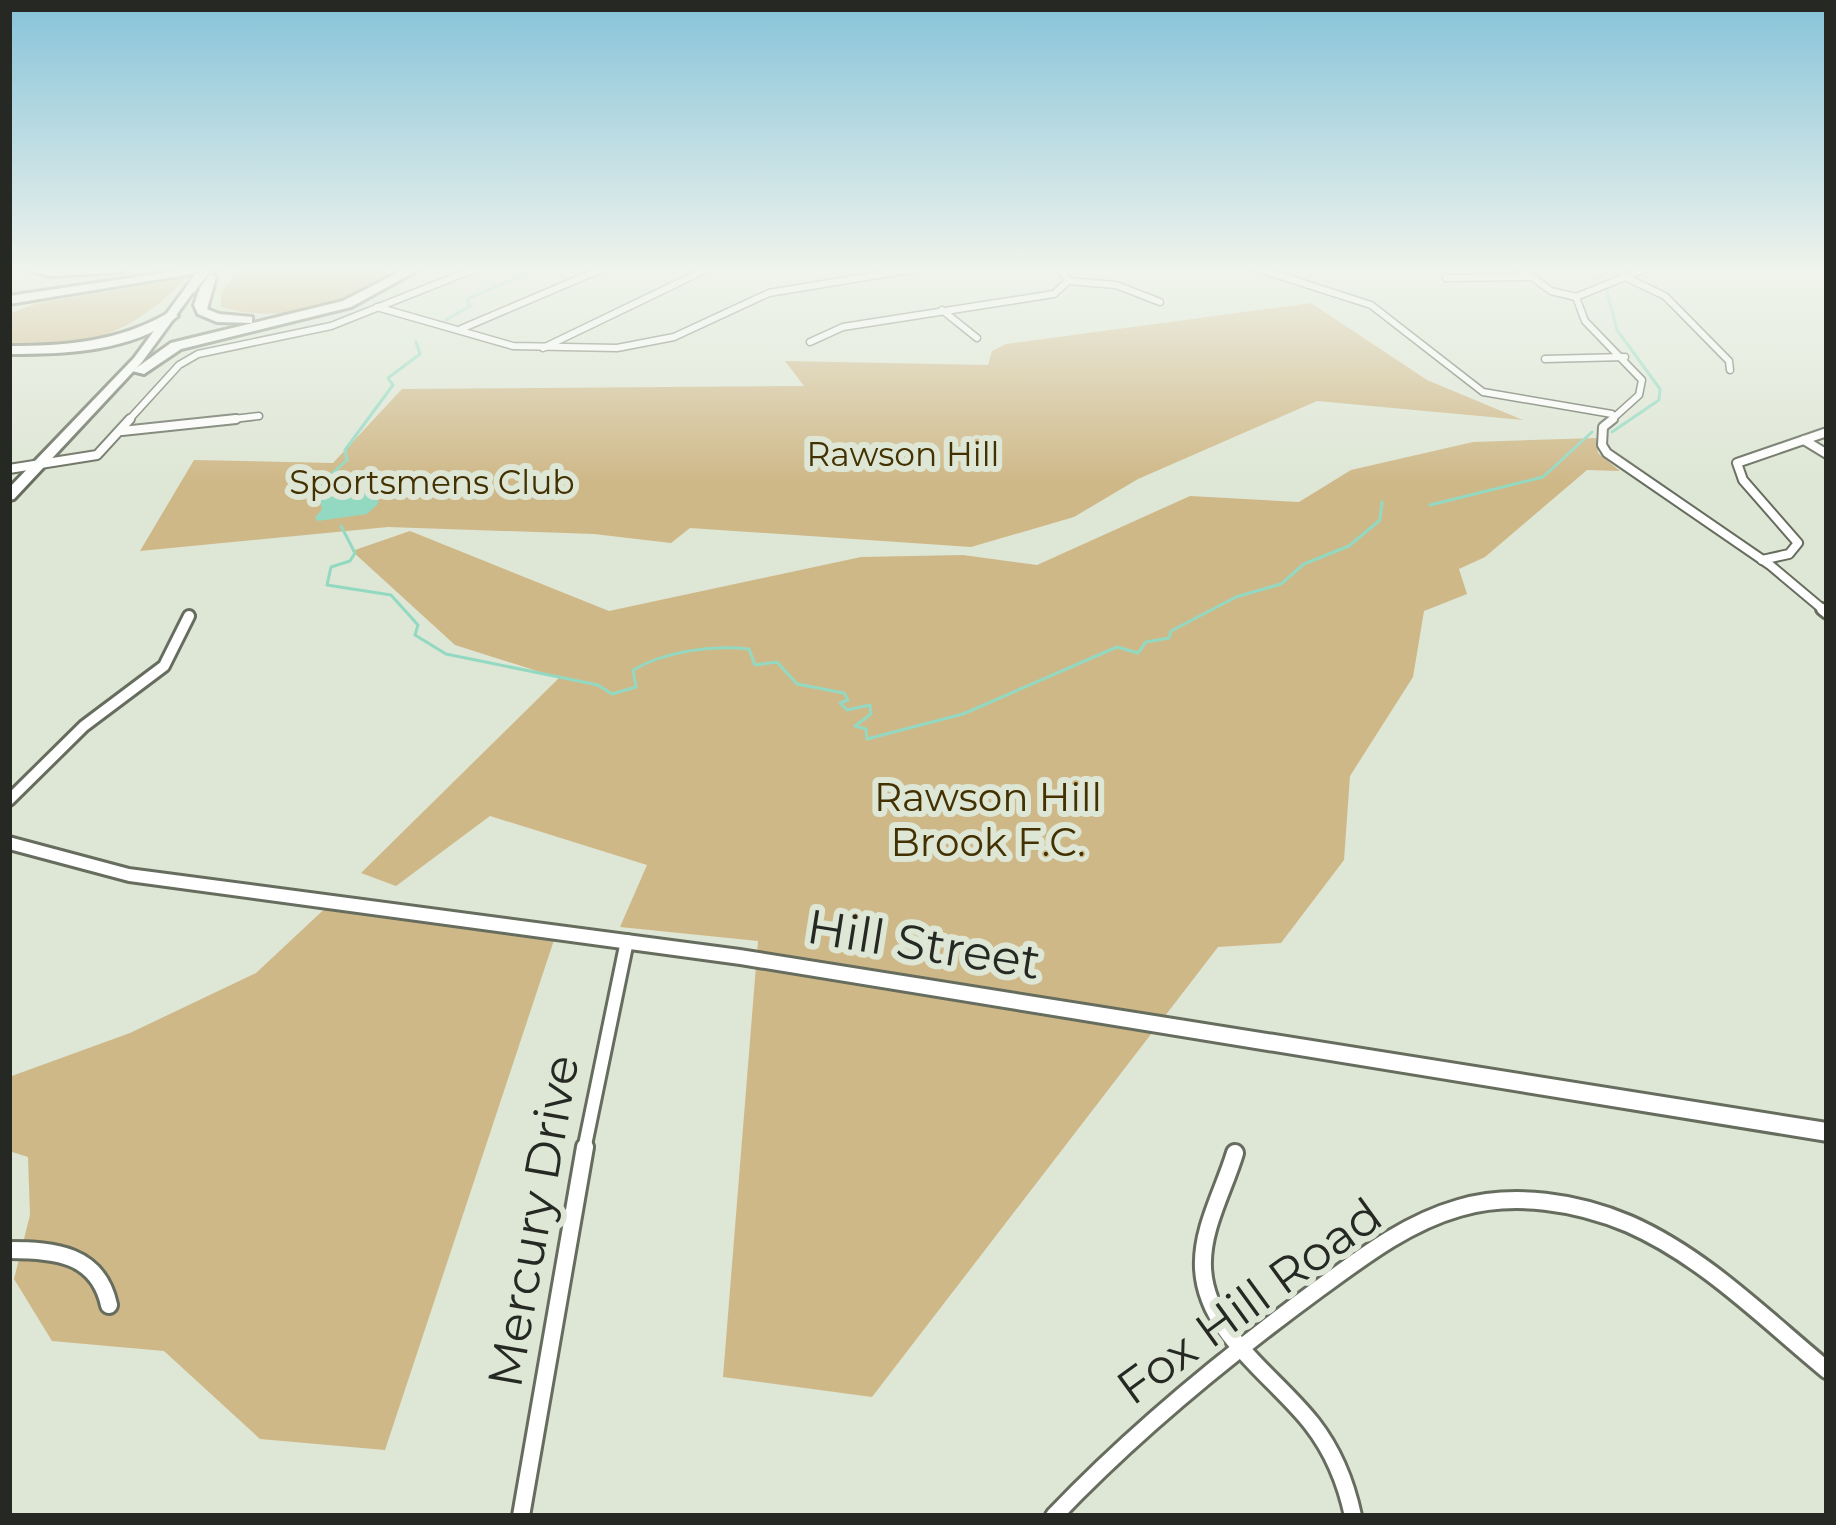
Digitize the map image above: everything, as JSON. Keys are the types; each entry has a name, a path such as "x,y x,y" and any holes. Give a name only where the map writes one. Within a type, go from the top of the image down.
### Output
{"highway":[{"path":"9,352 120,339"},
{"path":"133,371 176,346 204,339"},
{"path":"9,352 105,351 129,358 133,371"}],"main road":[{"path":"133,371 156,339"},
{"path":"9,496 133,371 158,339"}],"street":[{"path":"9,469 97,455 179,365 194,356 271,339"},
{"path":"489,339 543,348 661,339"},
{"path":"543,348 561,339"},
{"path":"810,342 816,339"},
{"path":"1415,339 1484,392 1529,404 1612,414"},
{"path":"1603,339 1639,372 1643,388 1612,414 1602,445 1612,457 1762,560 1827,613"},
{"path":"1707,339 1729,362 1730,370"},
{"path":"1545,359 1624,357"},
{"path":"122,431 259,416"},
{"path":"1762,560 1793,552 1798,543 1743,480 1736,463 1827,432"},
{"path":"1803,439 1827,454"},
{"path":"9,800 84,726 164,666 189,616"},
{"name":"Hill Street","path":"9,843 129,875 627,940 1827,1132"},
{"name":"Mercury Drive","path":"521,1516 598,1068 627,940"},
{"path":"1234,1153 1226,1189 1208,1229 1203,1271 1220,1324 1312,1424 1342,1480 1353,1516"},
{"name":"Fox Hill Road","path":"1054,1516 1138,1427 1242,1344 1384,1242 1429,1218 1486,1202 1533,1201 1595,1212 1691,1259 1827,1370"},
{"path":"9,1250 44,1250 82,1261 100,1271 107,1283 109,1305"}],"green space":[{"path":"9,339 90,339 61,344 9,344"},
{"name":"Rawson Hill","path":"1042,339 1365,339 1427,380 1523,420 1317,401 1138,479 1074,517 971,547 690,528 671,543 594,534 388,527 140,551 194,460 333,463 402,389 804,386 785,361 988,365 992,351"},
{"name":"Rawson Hill Brook F.C.","path":"1596,438 1598,453 1620,471 1587,470 1485,557 1459,569 1467,594 1424,611 1413,677 1350,776 1344,860 1281,943 1218,947 872,1397 723,1377 758,941 620,927 647,865 490,816 396,886 361,873 559,678 455,645 352,551 410,531 609,611 861,557 963,555 1037,565 1190,496 1299,502 1351,470 1473,442"},
{"path":"332,902 557,931 385,1450 260,1439 164,1351 52,1341 14,1279 30,1215 28,1157 9,1151 9,1077 130,1033 256,973"}],"water":[{"path":"343,474 380,482 378,504 367,514 318,521 315,518 322,509 316,486 320,478"}],"waterway":[{"path":"1612,432 1659,400 1660,389 1624,339"},
{"path":"325,480 347,460 345,450 393,385 388,378 420,354 416,342"},
{"path":"1430,505 1543,477 1592,432"},
{"path":"341,526 355,553 350,561 331,567 327,585 391,595 418,625 415,635 446,654 598,685 612,694 636,687 633,670 660,658 704,649 749,649 755,665 777,662 797,684 844,693 848,700 840,703 847,710 870,705 871,714 855,726 866,729 867,739 963,714 1117,647 1138,653 1146,642 1169,638 1171,631 1236,597 1281,584 1304,564 1349,546 1380,520 1382,502"}],"park label":[{"name":"Sportsmens Club","path":"432,482"}]}
